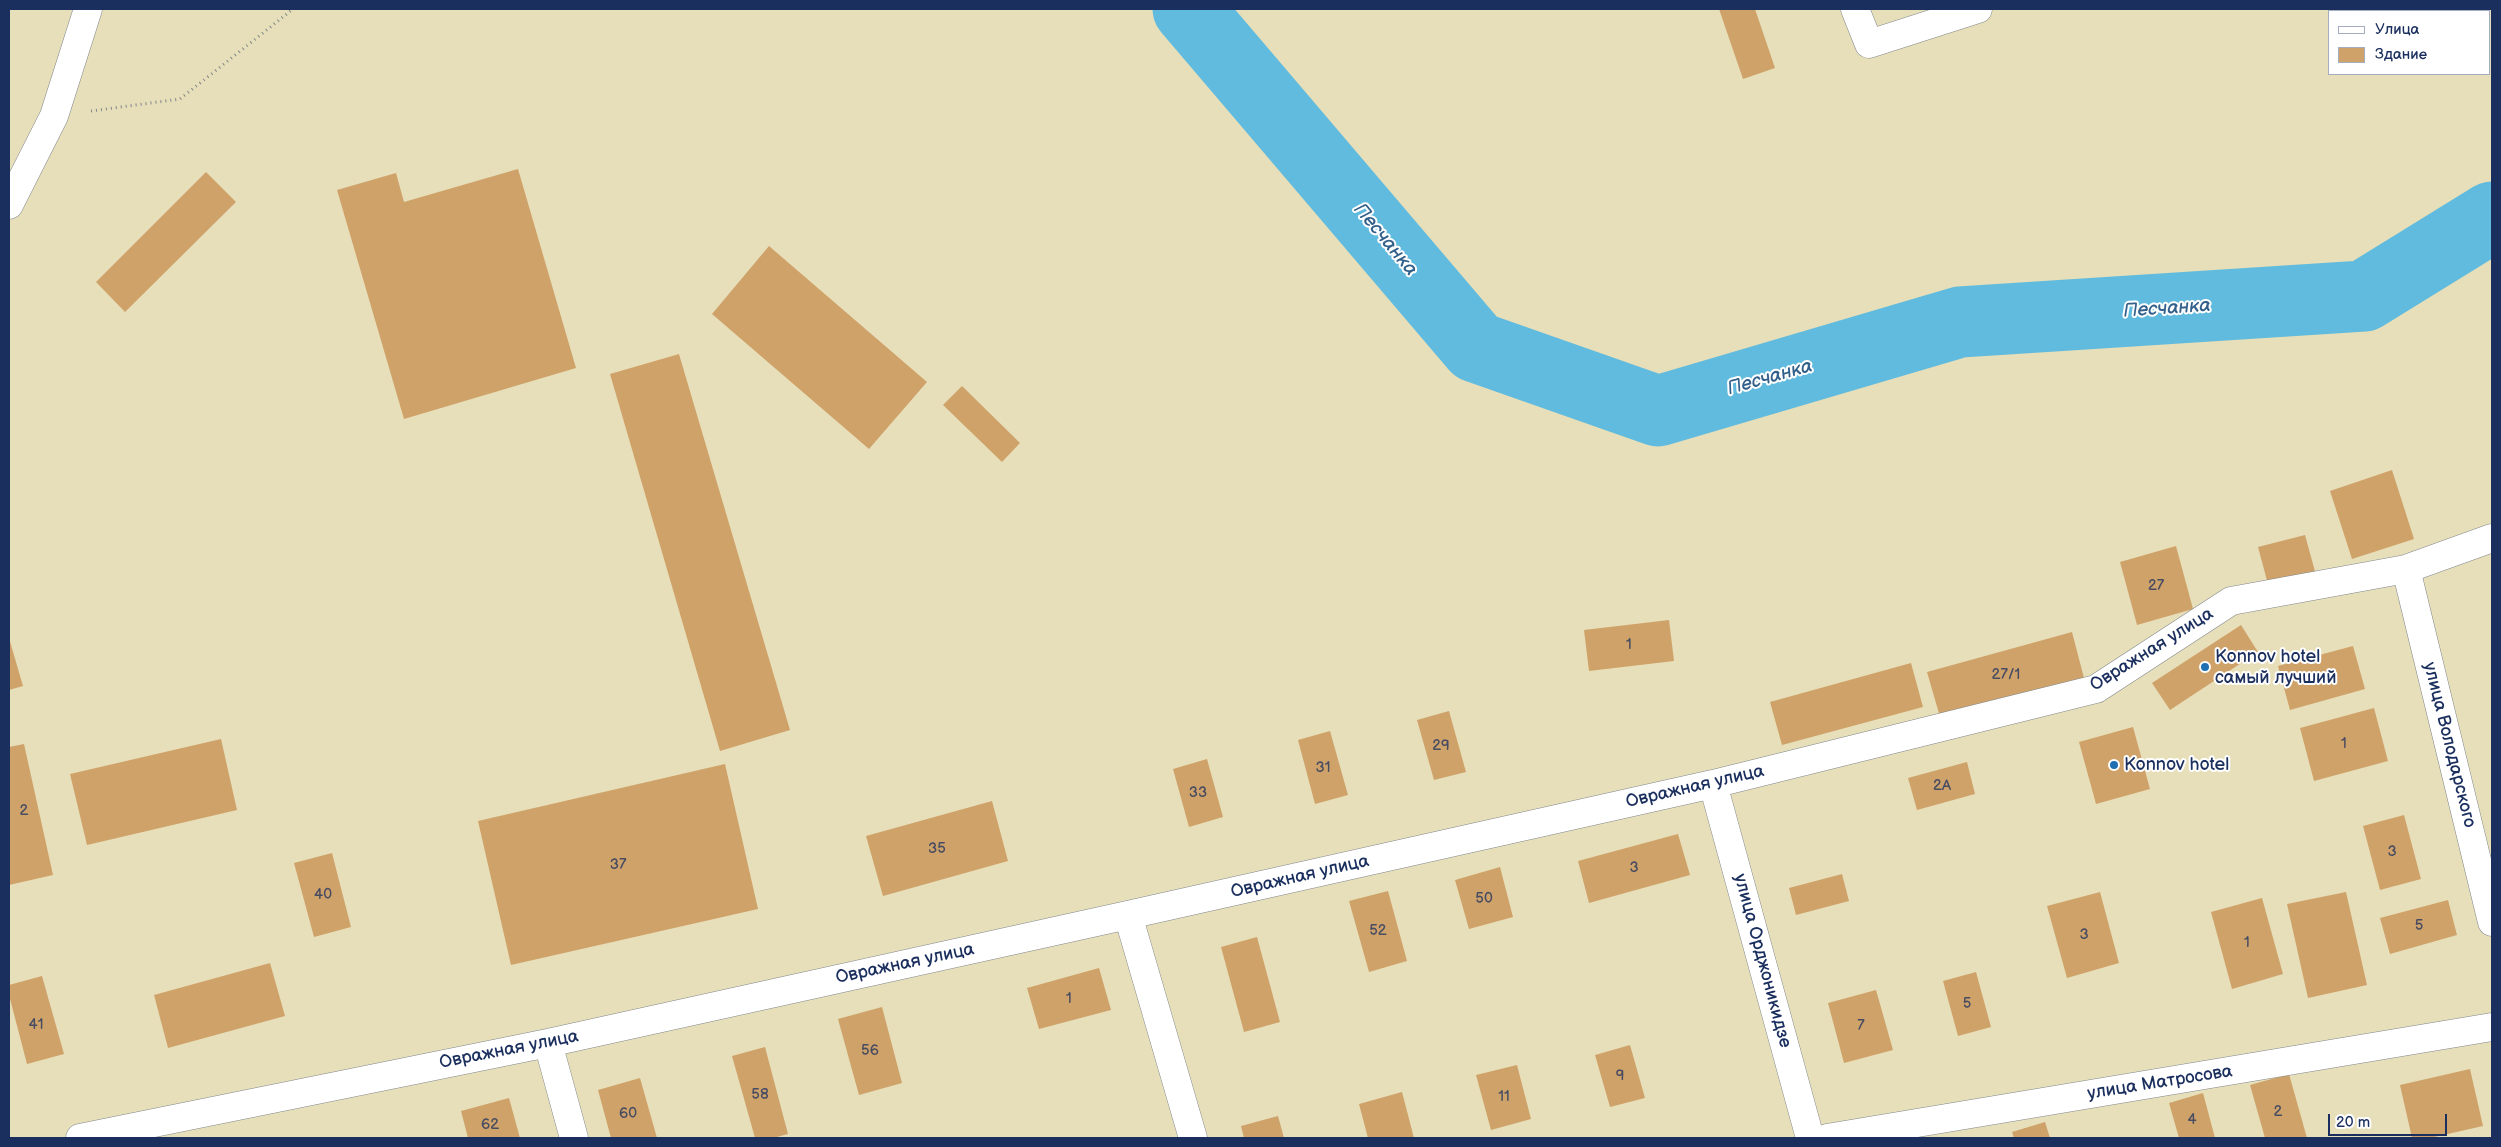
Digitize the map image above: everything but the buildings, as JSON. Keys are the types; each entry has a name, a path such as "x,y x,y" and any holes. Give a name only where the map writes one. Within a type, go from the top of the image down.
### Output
{"street":[{"path":"9,206 54,116 88,9"},
{"path":"1855,9 1869,44 1978,9"},
{"name":"Овражная улица","path":"80,1138 548,1043 1128,915 1713,784 2096,689 2230,601 2406,569 2492,538"},
{"name":"улица Володарского","path":"2406,569 2492,922"},
{"name":"улица Орджоникидзе","path":"1713,784 1810,1138"},
{"path":"1128,915 1193,1138"},
{"name":"улица Матросова","path":"1827,1138 2492,1027"},
{"path":"548,1043 574,1138"}],"path":[{"path":"54,116 180,99 294,9"}],"waterway":[{"name":"Песчанка","path":"1188,9 1476,347 1658,411 1960,322 2364,296 2492,217"}],"place":[{"name":"Konnov hotel самый лучший","path":"2205,667"},
{"name":"Konnov hotel","path":"2114,765"}]}
